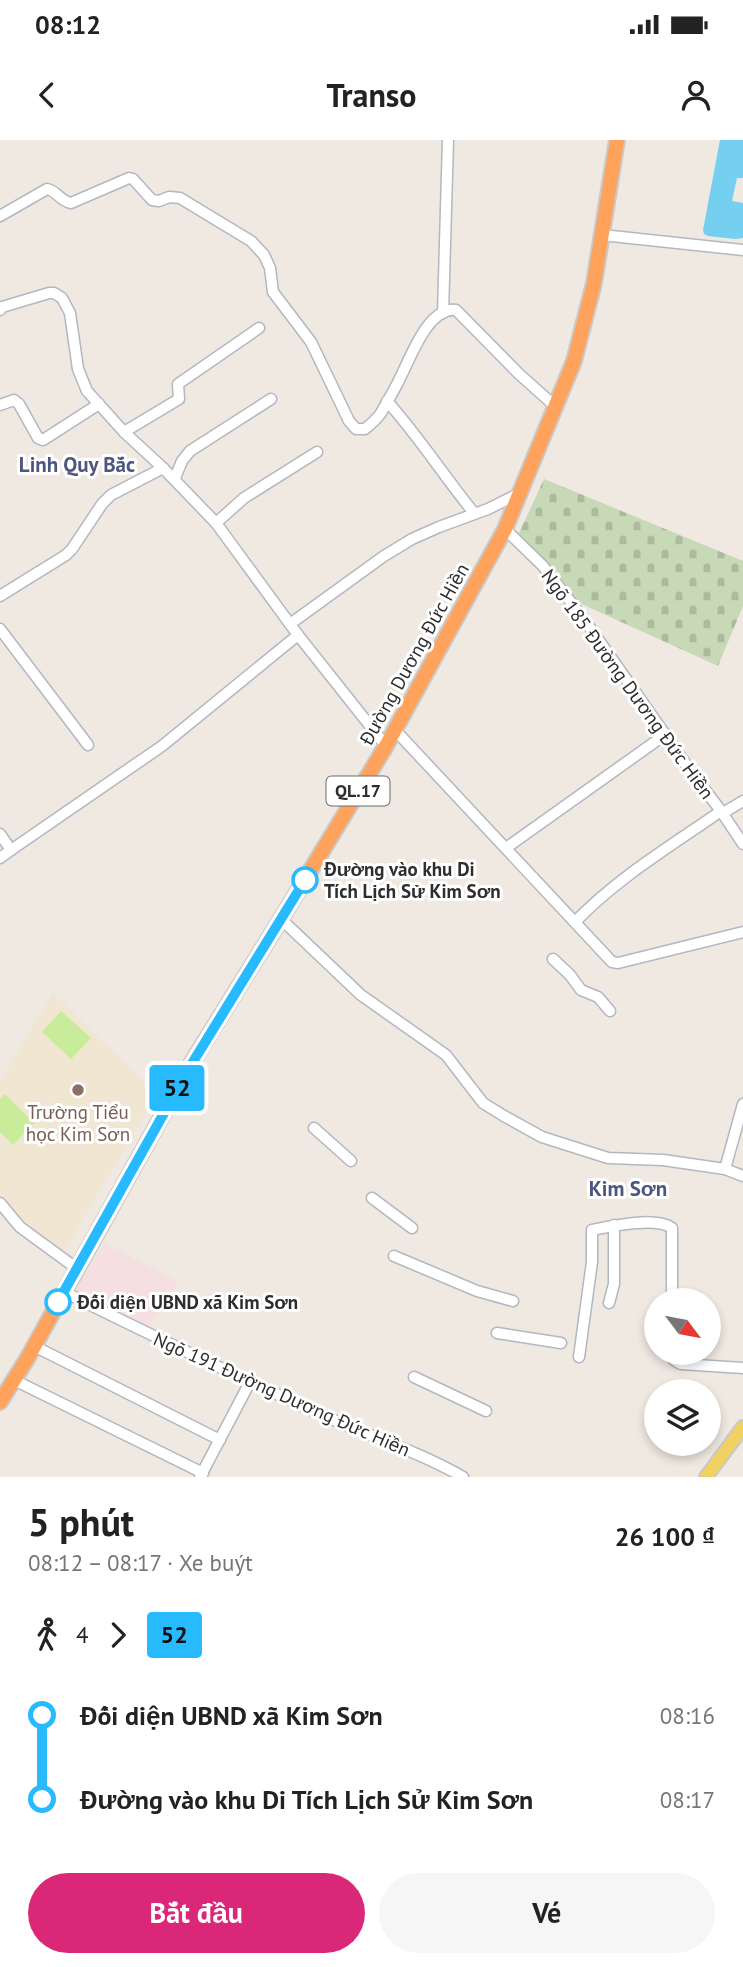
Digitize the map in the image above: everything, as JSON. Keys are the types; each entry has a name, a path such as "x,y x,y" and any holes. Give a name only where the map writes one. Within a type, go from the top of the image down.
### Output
{"highway":[{"name":"Đường Dương Đức Hiền","path":"0,1402 191,1065 386,746 505,529 574,361 594,283 617,140"}],"main road":[{"path":"706,1477 743,1427"}],"street":[{"path":"443,313 448,140"},
{"path":"0,216 47,189 71,203 129,178 152,200 180,198 251,241 264,255 270,268 273,292 311,342 349,421 356,429 365,429 379,417 422,334 437,317 449,309 456,310 556,407"},
{"path":"602,235 743,250"},
{"path":"1,306 49,293 62,298 70,313 75,353 87,391 124,432 175,478 216,523 298,635 386,746"},
{"path":"124,432 179,399 178,384 260,328"},
{"path":"175,478 190,450 271,399"},
{"path":"0,405 15,400 38,438 43,440 99,404"},
{"path":"387,401 474,513"},
{"path":"216,523 244,498 317,452"},
{"path":"0,596 66,555 102,503 111,495 163,468"},
{"path":"290,624 412,539 522,493"},
{"name":"Ngõ 185 Đường Dương Đức Hiền","path":"505,529 550,575 586,622 743,844"},
{"path":"0,629 88,745"},
{"path":"0,858 162,746 298,635"},
{"path":"395,730 608,959 615,963 743,932"},
{"path":"506,848 666,734"},
{"path":"575,922 628,876 722,812 743,801"},
{"path":"0,834 11,850"},
{"path":"281,919 361,995 446,1055 483,1103 504,1116 542,1137 608,1158 663,1160 725,1169 743,1176"},
{"path":"553,959 581,990 598,997 610,1011"},
{"path":"725,1169 743,1104"},
{"path":"314,1128 351,1161"},
{"path":"372,1198 412,1228"},
{"path":"0,1203 20,1227 76,1268"},
{"path":"579,1357 592,1262 592,1230 614,1225 654,1223 667,1224 673,1228 672,1288"},
{"path":"609,1303 614,1284 614,1225"},
{"path":"394,1256 477,1291 513,1301"},
{"name":"Ngõ 191 Đường Dương Đức Hiền","path":"64,1292 250,1382 444,1465 460,1475"},
{"path":"497,1334 561,1343"},
{"path":"34,1346 219,1440"},
{"path":"696,1365 743,1368"},
{"path":"414,1377 486,1411"},
{"path":"14,1380 201,1475 250,1382"}],"shaded area":[{"name":"Trường Tiểu học Kim Sơn","path":"53,993 156,1095 63,1253 0,1201 0,1082"},
{"path":"104,1243 178,1281 146,1334 72,1297"}],"green space":[{"path":"544,479 743,561 743,606 718,666 575,601 519,533"},
{"path":"61,1011 91,1038 71,1059 42,1032"},
{"path":"5,1094 34,1123 13,1145 0,1132 0,1099"}],"water":[{"path":"720,140 743,140 743,178 737,178 732,201 743,203 743,238 708,236 703,230"}],"bus line":[{"name":"52","path":"58,1302 191,1065 305,880"}],"place":[{"name":"Đường vào khu Di Tích Lịch Sử Kim Sơn","path":"305,880"},
{"name":"Trường Tiểu học Kim Sơn","path":"78,1090"},
{"name":"Đối diện UBND xã Kim Sơn","path":"58,1302"}],"district":[{"name":"Linh Quy Bắc","path":"77,465"},
{"name":"Kim Sơn","path":"628,1189"}]}
